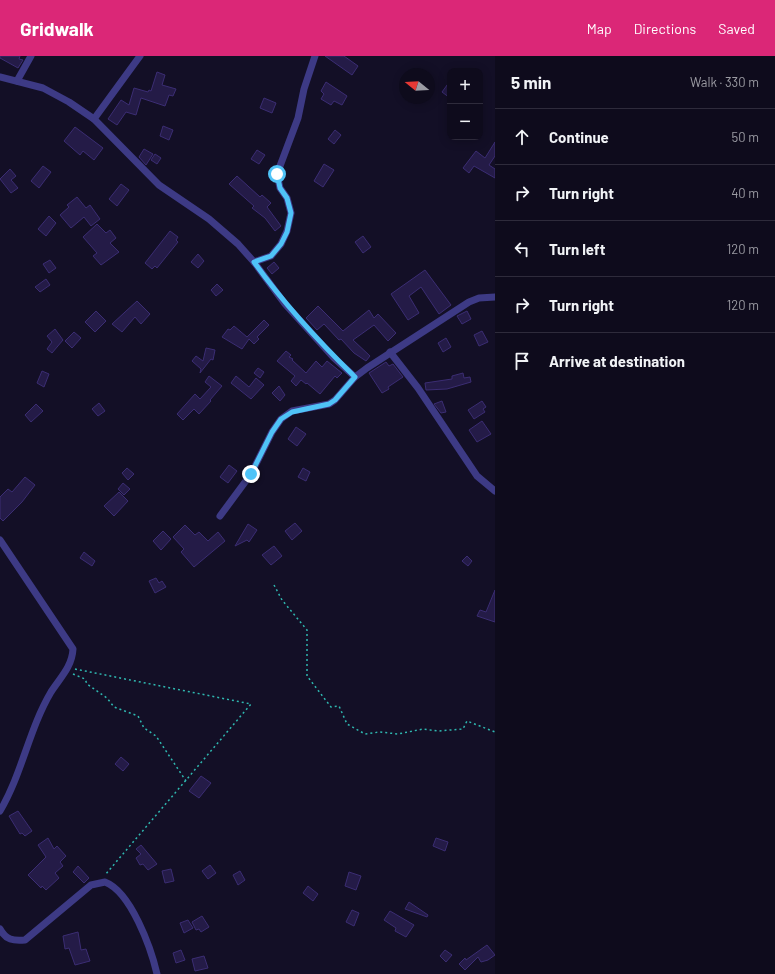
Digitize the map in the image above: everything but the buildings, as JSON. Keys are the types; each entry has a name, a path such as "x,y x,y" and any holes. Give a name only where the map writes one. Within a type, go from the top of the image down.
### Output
{"street":[{"path":"17,81 31,56"},
{"path":"94,119 140,56"},
{"path":"254,262 271,256 281,244 287,232 291,213 287,198 280,188 277,174 298,118 304,89 315,56"},
{"path":"0,77 43,88 69,102 94,119 159,185 209,219 238,244 254,262 285,304 334,358 355,377"},
{"path":"220,516 251,474 272,432 281,419 292,412 329,404 335,400 355,377 390,352 469,302 479,298 495,297"},
{"path":"390,352 418,388 476,476 495,491"},
{"path":"0,540 70,642 73,649 73,657 68,667 43,707 17,777 0,811"},
{"path":"0,929 4,936 14,940 25,940 91,885 98,882 105,882 114,886 142,928 152,954 157,974"}],"path":[{"path":"274,585 282,600 307,630 307,676 330,707 339,706 347,724 365,734 380,732 398,734 423,729 438,731 463,729 467,721 495,732"},
{"path":"68,667 71,673 85,679 87,684 107,698 114,706 138,716 144,728 156,736 186,780"},
{"path":"68,667 251,704 98,882"}],"route":[{"path":"251,474 266,447 272,432 281,419 292,412 310,406 329,404 335,400 355,377 334,358 285,304 254,262 271,256 281,244 287,232 291,213 287,198 280,188 277,174"}]}
